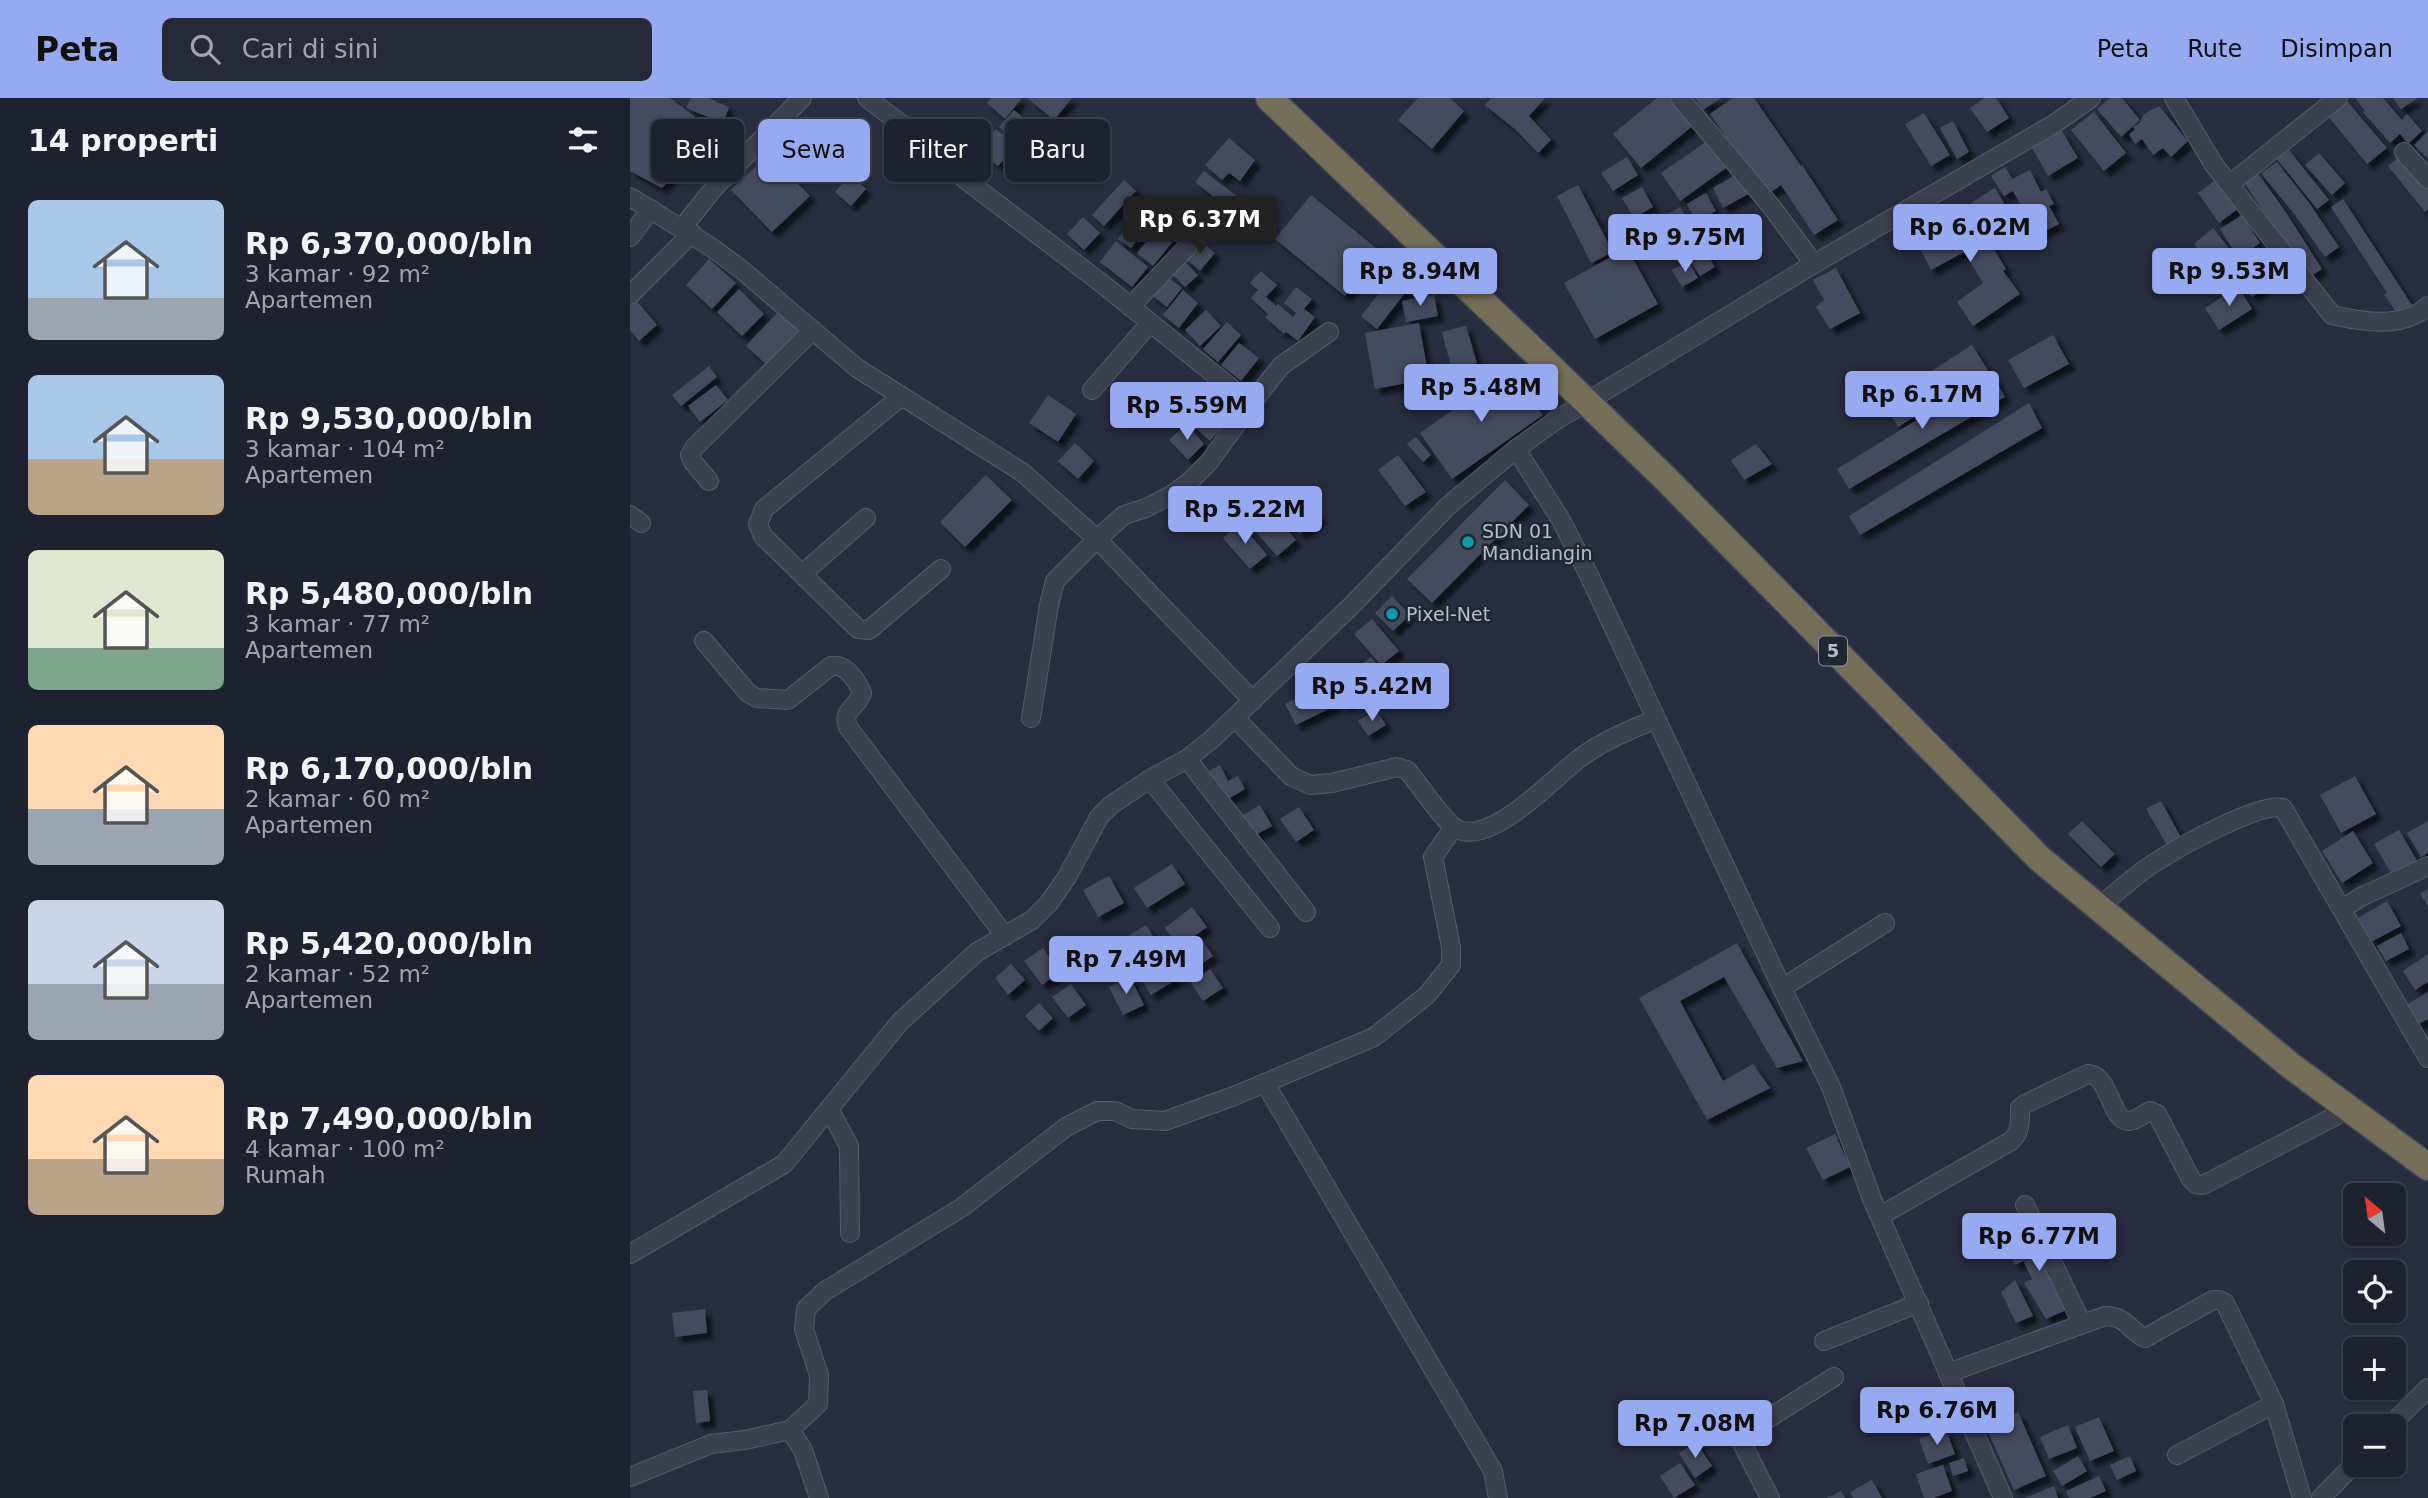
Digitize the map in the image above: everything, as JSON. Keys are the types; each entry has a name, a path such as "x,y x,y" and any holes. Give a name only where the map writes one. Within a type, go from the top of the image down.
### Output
{"highway":[{"name":"5","path":"1269,98 1588,403 2040,859 2280,1057 2428,1167"}],"street":[{"path":"630,295 688,230 713,189 802,98"},
{"path":"867,98 921,139 976,188 1079,265 1251,404"},
{"path":"1679,98 1771,206 1814,264"},
{"path":"630,1254 784,1164 900,1021 977,952 1032,920 1049,903 1067,877 1098,817 1150,779 1187,759 1234,718 1361,596 1448,506 1516,450 1555,421 1814,264 2054,124 2091,98"},
{"path":"2174,98 2214,165 2332,315 2361,322 2404,320 2418,315 2428,306"},
{"path":"2230,184 2338,98"},
{"path":"2404,152 2428,179"},
{"path":"630,197 688,230 742,270 857,368 1022,472 1097,539 1253,701"},
{"path":"630,237 651,209"},
{"path":"1130,307 1187,247"},
{"path":"1092,390 1150,323"},
{"path":"709,481 693,462 690,455 694,449 813,330"},
{"path":"1031,719 1055,581 1124,515 1146,508 1189,482 1209,462 1281,366 1329,332"},
{"path":"902,396 764,509 758,524 763,536 858,629 869,630 941,569"},
{"path":"1516,450 1561,520 1831,1087 1880,1216 2003,1498"},
{"path":"802,574 866,518"},
{"path":"704,641 748,693 757,698 788,700 831,666 843,667 862,693 860,699 846,713 848,727 1005,936"},
{"path":"1234,718 1291,776 1310,785 1332,783 1397,766 1407,771 1454,827 1468,832 1478,832 1494,824 1530,801 1580,757 1620,734 1656,719"},
{"path":"1187,759 1306,912"},
{"path":"1150,779 1270,928"},
{"path":"2098,907 2157,861 2219,828 2263,809 2283,808 2428,1058"},
{"path":"630,1477 712,1444 790,1430 818,1404 819,1375 804,1329 806,1310 825,1292 961,1208 1066,1127 1097,1111 1115,1111 1132,1119 1165,1121 1374,1037 1427,995 1451,965 1451,947 1433,857 1454,827"},
{"path":"2342,909 2361,897 2428,866"},
{"path":"1782,988 1885,923"},
{"path":"1880,1216 2011,1141 2017,1136 2020,1108 2088,1074 2094,1074 2100,1079 2118,1115 2123,1119 2129,1121 2150,1111 2157,1114 2191,1179 2196,1184 2203,1185 2349,1110"},
{"path":"1265,1083 1493,1471 1498,1498"},
{"path":"828,1109 849,1146 850,1233"},
{"path":"2025,1205 2082,1324"},
{"path":"1948,1373 2105,1316 2120,1317 2145,1338 2213,1300 2219,1300 2225,1303 2274,1404 2302,1498"},
{"path":"1824,1341 1919,1303"},
{"path":"1770,1498 1743,1445 1743,1437 1834,1377"},
{"path":"2402,1414 2428,1388"},
{"path":"2177,1455 2274,1404"},
{"path":"790,1430 803,1450 819,1498"},
{"path":"2321,1498 2343,1475"}],"building":[{"path":"630,98 670,98 698,119 651,119 651,182 667,182 662,188 630,171"},
{"path":"691,98 708,98 729,107 724,119 713,119 686,108"},
{"path":"991,98 1022,98 1005,119 987,103"},
{"path":"1027,98 1072,98 1053,119"},
{"path":"1418,98 1450,98 1464,111 1432,149 1398,120"},
{"path":"1491,98 1545,98 1529,116 1551,140 1538,153 1516,130 1485,105"},
{"path":"1657,98 1673,98 1695,124 1641,168 1613,134"},
{"path":"1695,98 1721,98 1703,110"},
{"path":"1733,98 1754,98 1838,220 1814,235 1781,185 1767,195 1710,114"},
{"path":"1984,98 1996,98 2009,118 1987,132 1970,108"},
{"path":"2110,98 2122,98 2140,120 2121,137 2097,109"},
{"path":"2383,98 2402,120 2407,114 2422,131 2408,144 2400,134 2390,143 2363,112 2365,111 2356,99"},
{"path":"2393,98 2418,98 2401,109"},
{"path":"2346,100 2387,148 2367,164 2327,115"},
{"path":"2159,106 2188,141 2171,157 2163,148 2153,155 2142,139 2135,144 2129,134 2135,130 2133,127 2140,122 2144,114"},
{"path":"1014,110 1025,119 1006,119"},
{"path":"2094,112 2126,153 2104,171 2071,130"},
{"path":"1924,113 1950,155 1931,166 1905,124"},
{"path":"1005,120 1005,132 999,127"},
{"path":"1953,121 1969,152 1957,159 1940,128"},
{"path":"996,129 1005,137 1005,158 998,166 991,160 991,135"},
{"path":"2062,131 2078,158 2048,176 2032,148"},
{"path":"2428,131 2428,159 2414,145"},
{"path":"1229,138 1255,160 1240,181 1229,173 1222,180 1205,165"},
{"path":"1707,141 1726,168 1680,201 1661,173"},
{"path":"2289,150 2329,200 2317,209 2277,159"},
{"path":"2319,153 2345,183 2332,195 2305,165"},
{"path":"2403,154 2428,186 2428,209 2425,212 2388,166"},
{"path":"1627,157 1638,175 1613,191 1601,173"},
{"path":"2277,162 2339,247 2325,257 2261,173"},
{"path":"758,164 758,182 796,182 810,196 772,232 731,190 739,182 744,182 744,178"},
{"path":"2005,167 2012,179 2030,170 2041,192 2046,189 2054,204 2049,206 2059,224 2037,235 2013,191 2004,196 1991,176"},
{"path":"1204,171 1273,224 1263,236 1195,182"},
{"path":"2257,172 2322,269 2308,278 2243,181"},
{"path":"1739,173 1750,193 1723,208 1713,188"},
{"path":"2218,178 2239,208 2219,223 2198,193"},
{"path":"1124,180 1136,191 1104,226 1092,215"},
{"path":"844,182 858,182 866,189 851,206 835,192"},
{"path":"1578,185 1613,252 1591,263 1557,196"},
{"path":"1642,187 1653,207 1634,218 1622,198"},
{"path":"1995,188 2012,216 1988,231 1971,203"},
{"path":"1706,193 1716,211 1696,222 1687,204"},
{"path":"1311,195 1381,252 1345,296 1275,239"},
{"path":"2343,199 2412,305 2397,314 2384,294 2387,293 2331,207"},
{"path":"1960,205 1980,237 1985,234 2006,269 2003,271 2020,294 1973,326 1957,302 1983,283 1964,252 1931,270 1916,241 1947,224 1942,215"},
{"path":"1680,207 1701,243 1683,254 1662,218"},
{"path":"1654,213 1669,242 1649,253 1633,224"},
{"path":"2242,215 2260,243 2238,258 2220,229"},
{"path":"1167,216 1183,229 1153,266 1137,253"},
{"path":"1083,217 1100,233 1084,250 1067,234"},
{"path":"1133,219 1146,229 1131,248 1118,239"},
{"path":"2213,228 2228,247 2209,263 2194,244"},
{"path":"1200,240 1215,253 1200,271 1185,258"},
{"path":"1116,241 1148,267 1132,287 1100,262"},
{"path":"1627,248 1658,304 1595,339 1564,283"},
{"path":"2186,248 2201,278 2190,284 2174,254"},
{"path":"1706,253 1715,267 1700,276 1692,263"},
{"path":"709,259 736,283 712,309 686,285"},
{"path":"1183,260 1198,275 1185,287 1171,273"},
{"path":"1688,261 1698,278 1682,287 1672,270"},
{"path":"2245,265 2263,289 2252,297 2234,273"},
{"path":"1836,268 1860,313 1830,329 1816,307 1824,300 1813,280"},
{"path":"1261,271 1277,285 1266,297 1293,317 1296,313 1284,303 1296,287 1312,299 1304,309 1315,317 1298,341 1286,332 1284,334 1265,317 1268,314 1251,298 1258,290 1250,283"},
{"path":"1396,272 1412,284 1377,329 1361,316"},
{"path":"1165,275 1182,288 1167,307 1150,294"},
{"path":"2238,286 2252,309 2219,330 2205,308"},
{"path":"739,289 764,314 742,336 717,312"},
{"path":"1183,290 1198,303 1179,328 1163,315"},
{"path":"1434,295 1438,316 1406,322 1402,301"},
{"path":"636,300 657,325 639,341 630,330 630,306"},
{"path":"1206,310 1221,326 1200,346 1185,330"},
{"path":"778,312 800,332 768,366 746,346"},
{"path":"1227,322 1241,335 1218,362 1203,349"},
{"path":"1419,323 1429,379 1375,389 1365,333"},
{"path":"1466,326 1477,363 1452,370 1442,332"},
{"path":"2053,335 2069,364 2024,388 2008,360"},
{"path":"1239,343 1259,358 1241,381 1221,365"},
{"path":"1972,345 1988,370 1898,427 1883,402"},
{"path":"709,366 717,377 681,406 672,395"},
{"path":"1511,369 1543,415 1452,479 1420,433"},
{"path":"1992,374 2005,397 1849,489 1837,469"},
{"path":"1212,381 1241,406 1210,441 1182,416"},
{"path":"716,385 728,400 700,422 688,406"},
{"path":"1048,395 1076,414 1058,442 1029,423"},
{"path":"2029,403 2042,428 1860,535 1849,516"},
{"path":"1186,424 1204,444 1188,460 1169,440"},
{"path":"1416,437 1431,455 1423,462 1407,444"},
{"path":"1075,443 1094,461 1078,479 1058,461"},
{"path":"1756,444 1772,464 1744,480 1731,460"},
{"path":"1398,455 1426,492 1405,506 1378,470"},
{"path":"986,475 1012,500 965,547 940,522"},
{"name":"SDN 01 Mandiangin","path":"1505,480 1529,505 1432,603 1407,579"},
{"path":"1306,499 1321,518 1300,534 1285,515"},
{"path":"1273,513 1296,540 1277,556 1254,530"},
{"path":"1240,523 1267,555 1250,569 1223,538"},
{"name":"Pixel-Net","path":"1392,596 1410,615 1393,631 1375,613"},
{"path":"1372,619 1399,651 1381,665 1354,634"},
{"path":"1371,657 1379,668 1371,674 1362,664"},
{"path":"1354,678 1364,697 1343,707 1334,688"},
{"path":"1327,684 1337,705 1296,725 1285,704"},
{"path":"1376,710 1386,725 1368,736 1358,721"},
{"path":"1220,765 1228,781 1238,776 1245,789 1223,802 1207,772"},
{"path":"2355,776 2376,814 2341,833 2320,795"},
{"path":"2161,801 2183,841 2169,849 2146,809"},
{"path":"1260,805 1272,826 1252,837 1240,817"},
{"path":"1299,807 1314,830 1296,842 1280,819"},
{"path":"2082,821 2115,854 2101,867 2068,834"},
{"path":"2428,821 2428,853 2421,857 2407,833"},
{"path":"2399,830 2419,864 2394,878 2374,844"},
{"path":"2353,831 2373,863 2342,883 2322,851"},
{"path":"1172,864 1185,884 1147,908 1134,888"},
{"path":"1109,876 1124,903 1098,917 1083,890"},
{"path":"2428,889 2428,906 2420,894"},
{"path":"2387,901 2401,926 2371,942 2358,918"},
{"path":"1192,907 1207,927 1179,947 1165,928"},
{"path":"1146,925 1179,978 1151,995 1118,942"},
{"path":"2401,933 2409,949 2386,961 2377,946"},
{"path":"1201,939 1213,956 1190,972 1178,955"},
{"path":"1737,943 1803,1061 1777,1068 1724,977 1680,1001 1723,1081 1753,1064 1770,1088 1707,1120 1639,998"},
{"path":"1043,948 1060,972 1042,985 1024,961"},
{"path":"2428,954 2428,982 2415,990 2403,971"},
{"path":"1011,964 1025,980 1008,995 995,978"},
{"path":"1210,969 1223,988 1203,1001 1191,983"},
{"path":"1130,977 1144,1005 1123,1015 1109,987"},
{"path":"1071,984 1086,1005 1068,1018 1052,997"},
{"path":"2428,992 2428,1019 2417,1025 2406,1005"},
{"path":"1039,1003 1053,1018 1039,1031 1025,1016"},
{"path":"1835,1134 1850,1167 1823,1180 1806,1148"},
{"path":"2033,1227 2073,1307 2046,1319 2024,1283 2032,1279 2024,1262 2034,1256 2015,1265 2004,1242"},
{"path":"2015,1280 2033,1316 2016,1323 2001,1292"},
{"path":"705,1309 707,1333 675,1337 672,1313"},
{"path":"707,1390 710,1421 696,1423 693,1391"},
{"path":"2018,1412 2046,1476 2014,1490 1986,1427"},
{"path":"2099,1417 2114,1451 2090,1461 2075,1427"},
{"path":"2068,1425 2077,1448 2049,1459 2040,1437"},
{"path":"1946,1430 1955,1454 1928,1464 1919,1439"},
{"path":"1696,1442 1712,1466 1695,1478 1679,1453"},
{"path":"2078,1456 2087,1471 2062,1486 2053,1471"},
{"path":"2130,1456 2136,1471 2117,1480 2110,1465"},
{"path":"1964,1458 1968,1471 1953,1476 1949,1463"},
{"path":"1680,1463 1695,1485 1674,1498 1660,1476"},
{"path":"1943,1465 1952,1491 1933,1498 1924,1498 1916,1474"},
{"path":"2099,1476 2106,1491 2090,1498 2069,1498 2066,1491"},
{"path":"1872,1480 1882,1498 1853,1498 1850,1492"},
{"path":"2054,1486 2058,1498 2025,1498"},
{"path":"1841,1491 1845,1498 1826,1498"}],"place":[{"name":"SDN 01 Mandiangin","path":"1468,542"},
{"name":"Pixel-Net","path":"1392,614"}]}
